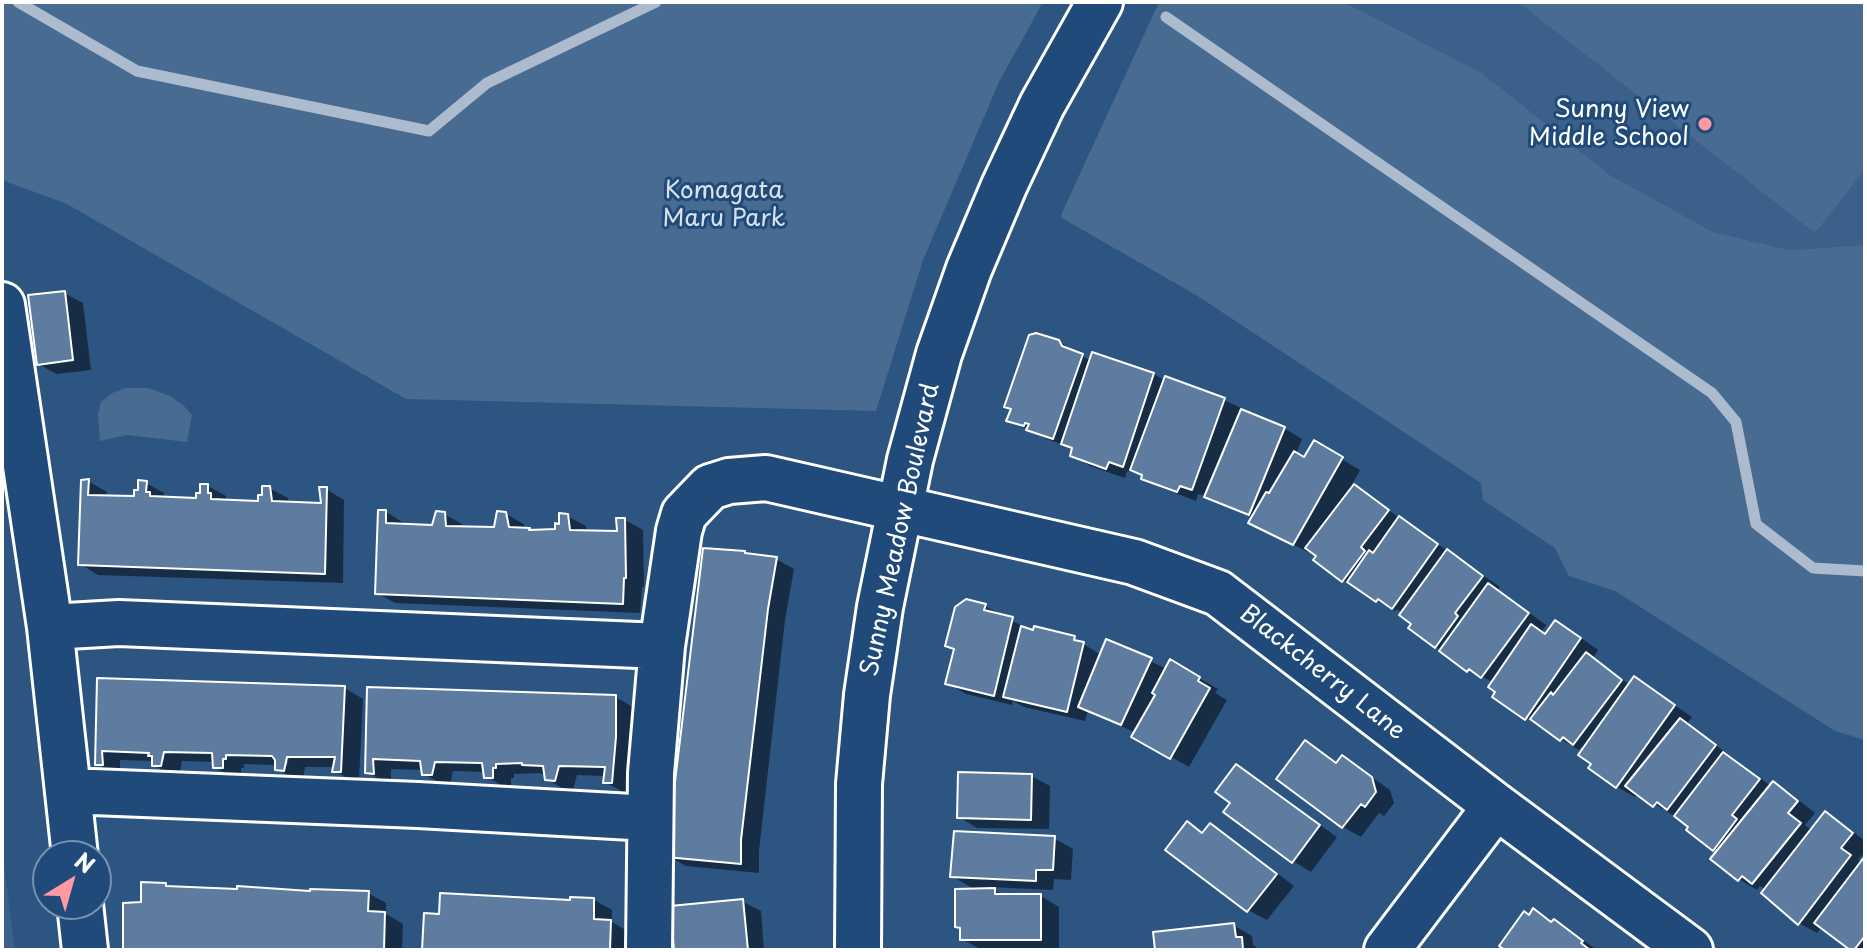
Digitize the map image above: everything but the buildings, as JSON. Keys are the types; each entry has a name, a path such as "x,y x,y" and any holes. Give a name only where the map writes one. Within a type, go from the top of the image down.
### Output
{"street":[{"name":"Sunny Meadow Boulevard","path":"858,950 859,799 867,695 880,607 900,510 939,354 969,269 1004,186 1042,105 1100,2"},
{"path":"2,305 50,627 73,840"},
{"name":"Blackcherry Lane","path":"649,950 651,773 662,646 684,514 710,487 729,481 766,478 1134,562 1218,593 1690,950"},
{"path":"50,627 119,623 662,646"},
{"path":"68,791 650,818"},
{"path":"1387,950 1496,806"},
{"path":"82,920 85,950"}],"shaded area":[{"name":"Sunny View Middle School","path":"1344,2 1865,2 1865,245 1791,250 1713,232 1610,175 1482,73"},
{"path":"2,849 15,950 2,950"}],"green space":[{"name":"Komagata Maru Park","path":"2,2 1043,2 999,82 923,260 876,411 406,399 67,204 2,180"},
{"path":"1159,2 1344,2 1482,73 1610,175 1713,232 1790,250 1865,245 1865,740 1835,731 1615,591 1569,576 1555,548 1483,500 1481,483 1196,295 1060,217"},
{"path":"1518,2 1865,2 1865,169 1815,233"},
{"path":"126,388 148,388 170,396 183,405 192,415 187,442 127,435 100,441 98,414 101,402 112,393"}],"waterway":[{"path":"18,2 137,71 429,131 487,83 656,2"},
{"path":"1166,17 1712,393 1736,422 1756,524 1813,568 1865,571"}],"place":[{"name":"Sunny View Middle School","path":"1705,124"}]}
